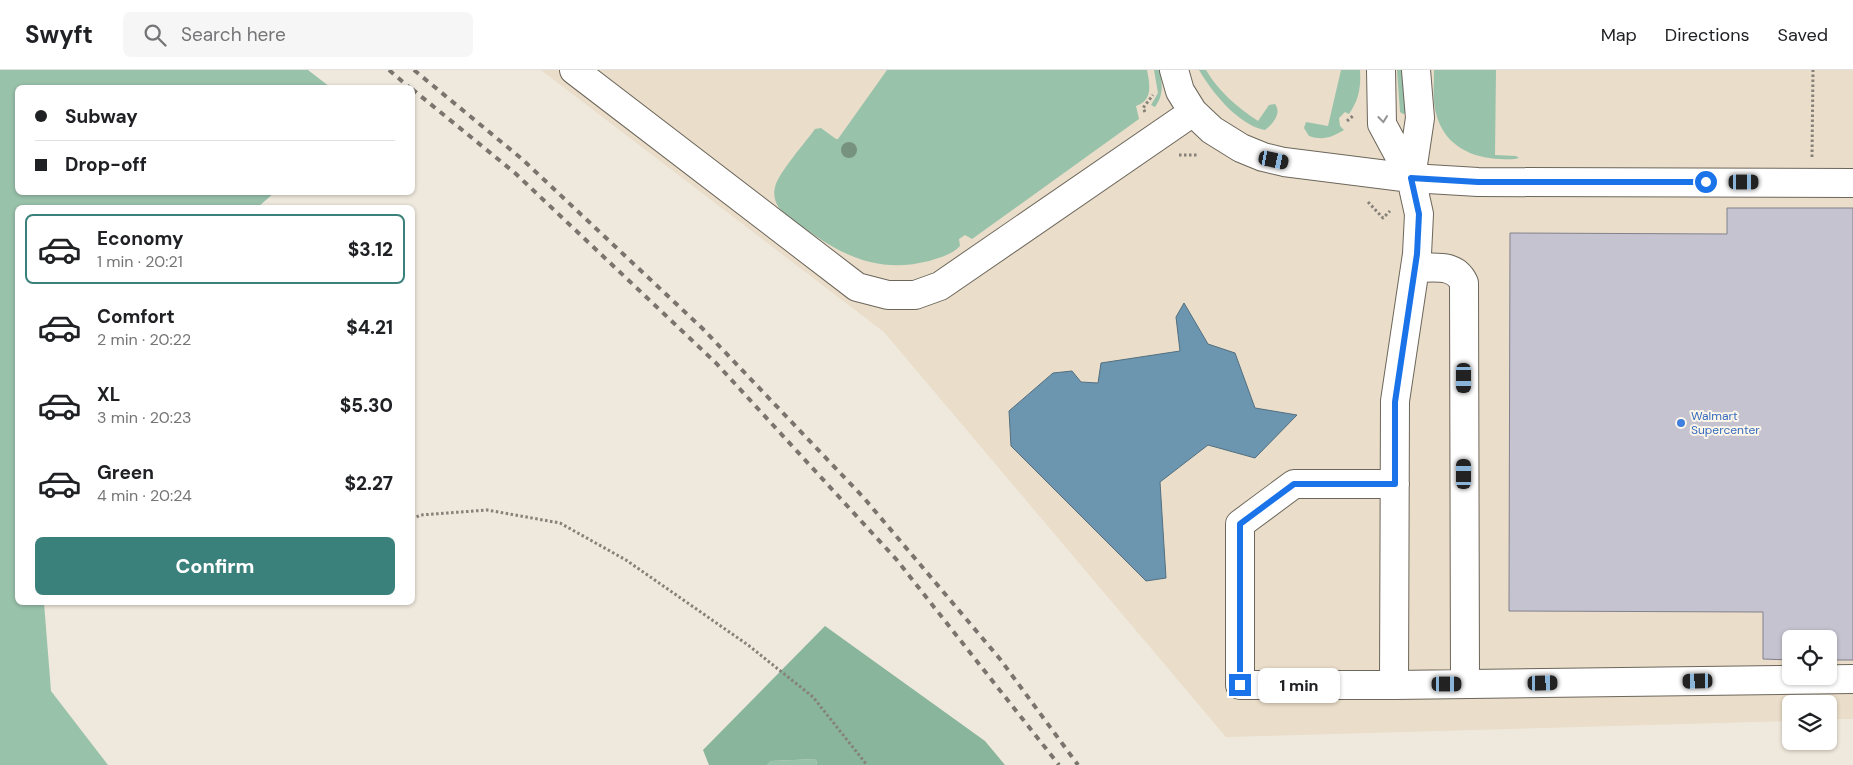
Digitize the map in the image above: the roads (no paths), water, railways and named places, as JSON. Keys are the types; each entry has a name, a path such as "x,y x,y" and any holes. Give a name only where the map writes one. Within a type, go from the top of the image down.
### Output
{"lane":[{"path":"574,70 857,287 888,295 916,295 940,286 1193,112"},
{"path":"1174,70 1180,91 1193,112 1212,130 1263,158 1292,163 1411,178 1478,182 1853,183"},
{"path":"1381,70 1382,124 1411,178 1419,214 1415,268 1395,402 1394,685"},
{"path":"1411,178 1420,118 1416,70"},
{"path":"1415,268 1451,269 1460,274 1464,283 1465,684"},
{"path":"1395,484 1294,484 1240,524 1240,685 1394,685 1853,679"}],"water":[{"path":"1184,303 1208,344 1235,353 1255,408 1297,415 1255,458 1208,445 1160,482 1166,578 1146,581 1011,446 1009,411 1053,373 1072,371 1081,382 1098,383 1101,363 1180,351 1176,317"}],"railway":[{"path":"389,70 406,85"},
{"path":"414,70 522,159 703,329 864,498 1000,659 1078,765"},
{"path":"415,91 515,173 716,363 896,559 1059,765"}],"place":[{"name":"Walmart Supercenter","path":"1681,423"}]}
